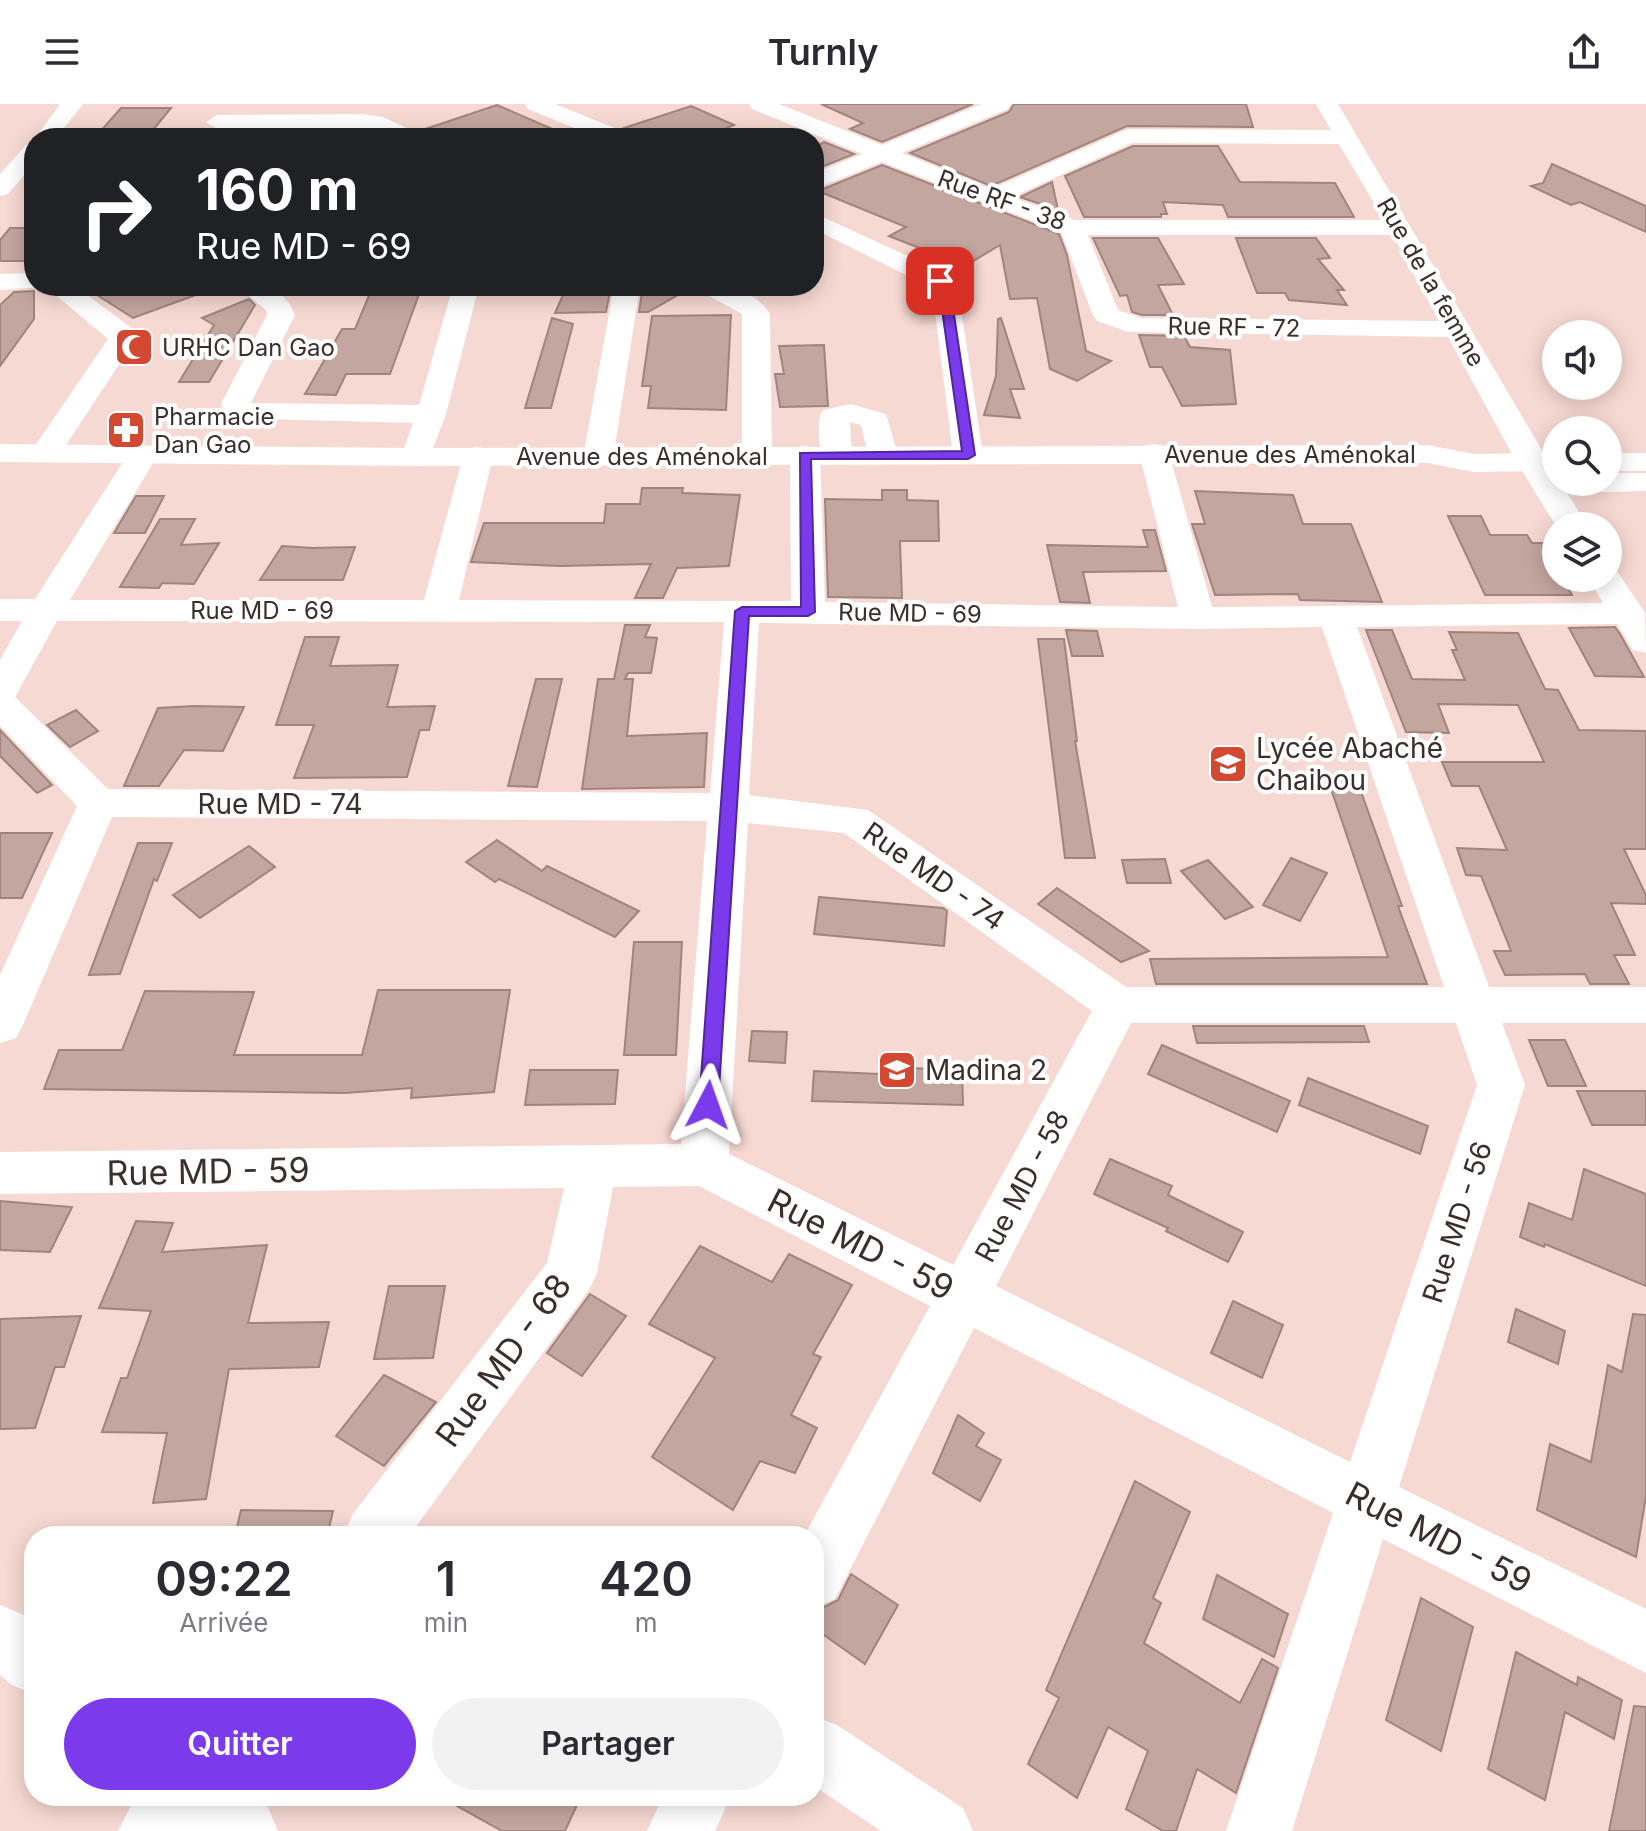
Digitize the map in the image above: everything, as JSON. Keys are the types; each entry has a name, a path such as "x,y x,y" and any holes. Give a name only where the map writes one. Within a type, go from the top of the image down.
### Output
{"street":[{"path":"52,128 72,104"},
{"path":"536,104 574,112 602,128"},
{"name":"Rue RF - 38","path":"760,104 819,128"},
{"path":"824,178 1000,104"},
{"name":"Rue de la femme","path":"1327,104 1458,329 1542,459"},
{"path":"550,128 574,112"},
{"path":"223,113 375,122 388,128"},
{"name":"Rue RF - 38","path":"824,130 991,198 1072,227 1401,228"},
{"path":"991,198 1128,136 1346,137"},
{"path":"0,189 17,171"},
{"path":"824,225 940,281 945,288 968,455"},
{"name":"Rue RF - 72","path":"1072,227 1107,315 1122,322 1138,326 1458,329"},
{"path":"0,282 24,281"},
{"path":"45,453 122,339 120,333 71,296"},
{"path":"264,296 278,306 281,315 236,404 237,412 431,414"},
{"path":"416,457 463,296"},
{"path":"599,452 625,296"},
{"path":"729,296 753,309 756,314 757,456"},
{"path":"808,612 821,455 834,416 862,414 875,420 883,455"},
{"path":"1622,444 1646,444"},
{"name":"Avenue des Aménokal","path":"0,453 416,457 1428,454 1474,463 1542,459"},
{"path":"1154,453 1198,618"},
{"path":"0,692 46,610 143,455"},
{"path":"439,610 478,456"},
{"path":"1622,462 1646,462"},
{"name":"Avenue des Aménokal","path":"1622,477 1646,482"},
{"path":"1614,592 1637,628"},
{"name":"Rue MD - 69","path":"0,610 742,611 1336,617 1637,628"},
{"path":"704,1165 742,611"},
{"name":"Rue MD - 56","path":"1259,1831 1501,1085 1336,617"},
{"path":"0,704 98,803 0,1025"},
{"name":"Rue MD - 74","path":"98,803 728,807 854,820 1118,1005"},
{"path":"1118,1005 1646,1005"},
{"name":"Rue MD - 58","path":"824,1559 1118,1005"},
{"name":"Rue MD - 59","path":"0,1173 704,1165 1646,1642"},
{"name":"Rue MD - 68","path":"381,1526 571,1273 593,1166"},
{"path":"0,1636 24,1655"},
{"path":"824,1755 940,1831"},
{"path":"151,1831 170,1806"},
{"path":"214,1806 245,1831"},
{"path":"680,1831 693,1806"}],"building":[{"path":"821,104 973,104 882,142 850,129 863,123"},
{"path":"1014,104 1246,104 1253,127 1127,126 991,186 910,153 1009,112"},
{"path":"497,105 550,128 428,128"},
{"path":"691,106 734,125 727,128 624,128"},
{"path":"121,108 171,108 155,128 103,128"},
{"path":"824,142 854,154 824,166"},
{"path":"1133,146 1218,146 1240,182 1335,183 1354,217 1228,217 1223,205 1163,202 1167,214 1161,214 1161,217 1084,217 1065,176"},
{"path":"1552,164 1646,206 1646,232 1580,202 1571,205 1531,186 1543,183"},
{"path":"882,165 1059,234 1067,255 1086,351 1111,361 1077,381 1050,369 1037,298 1010,299 1000,245 965,266 889,236 906,227 824,193 824,189"},
{"path":"1052,182 1058,210 1020,197"},
{"path":"10,228 24,228 24,261 0,261 0,240"},
{"path":"1093,238 1158,238 1184,284 1158,285 1173,315 1132,312 1127,295 1120,296"},
{"path":"1236,238 1316,238 1330,258 1318,259 1344,290 1337,290 1347,305 1289,300 1285,293 1257,293"},
{"path":"14,292 24,292 24,296 34,296 34,319 0,366 0,305"},
{"path":"99,296 193,296 133,318"},
{"path":"369,296 418,296 390,374 346,374 336,395 305,394 342,329 355,329"},
{"path":"563,296 609,296 606,312 555,313"},
{"path":"641,296 676,296 648,312 639,312"},
{"path":"249,299 255,305 209,382 179,382 214,325 202,318"},
{"path":"731,315 726,410 648,408 651,386 642,386 652,316"},
{"path":"552,318 573,324 551,408 525,408"},
{"path":"1001,318 1024,389 1010,389 1020,418 984,415 996,376 998,319"},
{"path":"1139,335 1184,336 1190,347 1230,350 1236,404 1182,406 1162,367 1150,367"},
{"path":"824,345 828,406 780,407 775,374 784,374 779,346"},
{"path":"642,488 683,488 682,493 740,495 729,566 677,568 663,598 635,598 651,564 560,566 471,562 484,523 604,523 606,504 640,504"},
{"path":"882,490 907,490 907,500 938,501 939,541 900,541 902,598 828,597 825,499 882,500"},
{"path":"1195,491 1293,495 1303,524 1351,524 1382,602 1300,600 1298,594 1215,595 1192,524 1205,524"},
{"path":"136,496 164,496 145,533 114,533"},
{"path":"1448,516 1481,516 1490,535 1527,535 1532,543 1542,543 1542,592 1570,592 1572,595 1485,595"},
{"path":"160,519 195,519 181,545 219,543 194,584 162,583 159,588 120,587"},
{"path":"1143,530 1155,530 1166,571 1083,572 1090,603 1060,602 1047,545 1148,547"},
{"path":"282,546 355,547 343,580 260,580"},
{"path":"625,625 650,625 645,637 657,638 651,673 628,673 625,679 633,679 627,736 707,733 704,787 582,789 598,679 614,679"},
{"path":"1615,627 1644,677 1595,676 1569,628"},
{"path":"1066,630 1097,631 1103,656 1072,656"},
{"path":"1366,630 1392,630 1412,679 1465,680 1452,650 1457,650 1449,632 1518,633 1545,689 1558,690 1579,730 1646,731 1646,849 1624,849 1646,895 1646,904 1611,903 1635,955 1614,955 1629,984 1590,984 1585,974 1505,975 1494,951 1511,951 1481,876 1466,875 1457,848 1507,850 1479,786 1452,786 1442,762 1544,762 1518,705 1438,704 1449,733 1406,732"},
{"path":"305,637 339,637 330,666 398,665 387,707 435,706 429,730 420,730 407,777 294,778 314,725 276,725"},
{"path":"1038,639 1064,639 1075,741 1095,858 1065,858"},
{"path":"536,679 562,679 537,787 508,786"},
{"path":"244,707 223,751 184,750 159,786 124,786 158,708"},
{"path":"76,710 98,731 70,747 47,725"},
{"path":"0,730 52,785 37,793 0,756"},
{"path":"1326,774 1355,775 1427,984 1156,984 1150,959 1388,957"},
{"path":"0,833 52,833 22,898 0,898"},
{"path":"497,840 542,871 547,866 639,911 615,937 499,879 495,882 466,862"},
{"path":"138,843 172,843 157,881 154,879 120,974 89,975"},
{"path":"249,846 275,867 200,918 173,895"},
{"path":"1291,858 1327,873 1300,921 1263,905"},
{"path":"1165,859 1171,883 1127,883 1122,860"},
{"path":"1208,860 1253,907 1225,919 1181,871"},
{"path":"1057,888 1149,951 1121,962 1038,904"},
{"path":"819,897 943,908 947,911 944,946 814,934"},
{"path":"634,942 682,942 676,1055 624,1055"},
{"path":"378,990 510,990 494,1092 411,1098 412,1088 345,1093 44,1089 59,1050 122,1050 145,991 254,992 234,1055 362,1055"},
{"path":"1193,1026 1364,1026 1369,1042 1197,1043"},
{"path":"752,1031 787,1032 785,1063 749,1061"},
{"path":"1529,1040 1565,1040 1586,1086 1548,1086"},
{"path":"1162,1045 1290,1101 1277,1132 1148,1074"},
{"path":"879,1067 962,1070 963,1105 812,1101 814,1071 879,1074"},
{"path":"530,1070 618,1070 615,1104 525,1105"},
{"path":"1308,1078 1428,1126 1420,1154 1299,1105"},
{"path":"1577,1091 1646,1091 1646,1125 1592,1125"},
{"path":"1110,1159 1172,1186 1168,1195 1243,1232 1228,1262 1166,1231 1168,1228 1094,1194"},
{"path":"1584,1169 1646,1194 1646,1286 1545,1244 1544,1247 1520,1237 1529,1203 1572,1220"},
{"path":"0,1201 72,1207 50,1252 0,1250"},
{"path":"136,1221 173,1223 162,1252 267,1245 248,1323 329,1322 319,1367 229,1369 206,1499 153,1503 167,1433 102,1432 121,1378 127,1378 151,1311 99,1308"},
{"path":"700,1246 772,1282 789,1254 852,1285 813,1354 821,1357 791,1415 817,1428 795,1473 760,1461 733,1510 652,1457 715,1358 649,1324"},
{"path":"389,1286 445,1286 433,1358 374,1359"},
{"path":"590,1294 626,1316 582,1376 547,1353"},
{"path":"1233,1301 1283,1325 1262,1378 1211,1353"},
{"path":"1516,1309 1565,1331 1558,1364 1508,1342"},
{"path":"1633,1314 1646,1315 1646,1496 1636,1557 1537,1510 1550,1444 1591,1462 1608,1365 1622,1372"},
{"path":"81,1316 64,1367 55,1367 35,1428 0,1429 0,1319"},
{"path":"384,1375 436,1402 384,1466 336,1436"},
{"path":"958,1415 984,1433 976,1446 1001,1460 980,1501 933,1473"},
{"path":"1135,1481 1190,1512 1153,1598 1161,1603 1144,1643 1240,1703 1262,1659 1278,1668 1236,1793 1197,1769 1176,1831 1163,1831 1126,1809 1148,1751 1108,1727 1077,1798 1028,1764 1059,1698 1046,1690"},
{"path":"241,1510 333,1511 329,1526 237,1526"},
{"path":"851,1574 898,1605 865,1664 824,1635 824,1607 838,1600"},
{"path":"1217,1575 1288,1614 1274,1657 1203,1619"},
{"path":"1421,1598 1473,1627 1441,1751 1386,1720"},
{"path":"1516,1652 1577,1685 1578,1677 1622,1700 1614,1739 1565,1712 1545,1800 1488,1769"},
{"path":"1634,1706 1646,1707 1646,1831 1609,1831"},
{"path":"457,1806 577,1806 565,1831 502,1831"}],"place":[{"name":"URHC Dan Gao","path":"134,347"},
{"name":"Pharmacie Dan Gao","path":"126,430"},
{"name":"Lycée Abaché Chaibou","path":"1228,764"},
{"name":"Madina 2","path":"897,1070"}],"route":[{"path":"708,1105 742,611 808,612 805,455 968,455 945,288 940,281"}]}
